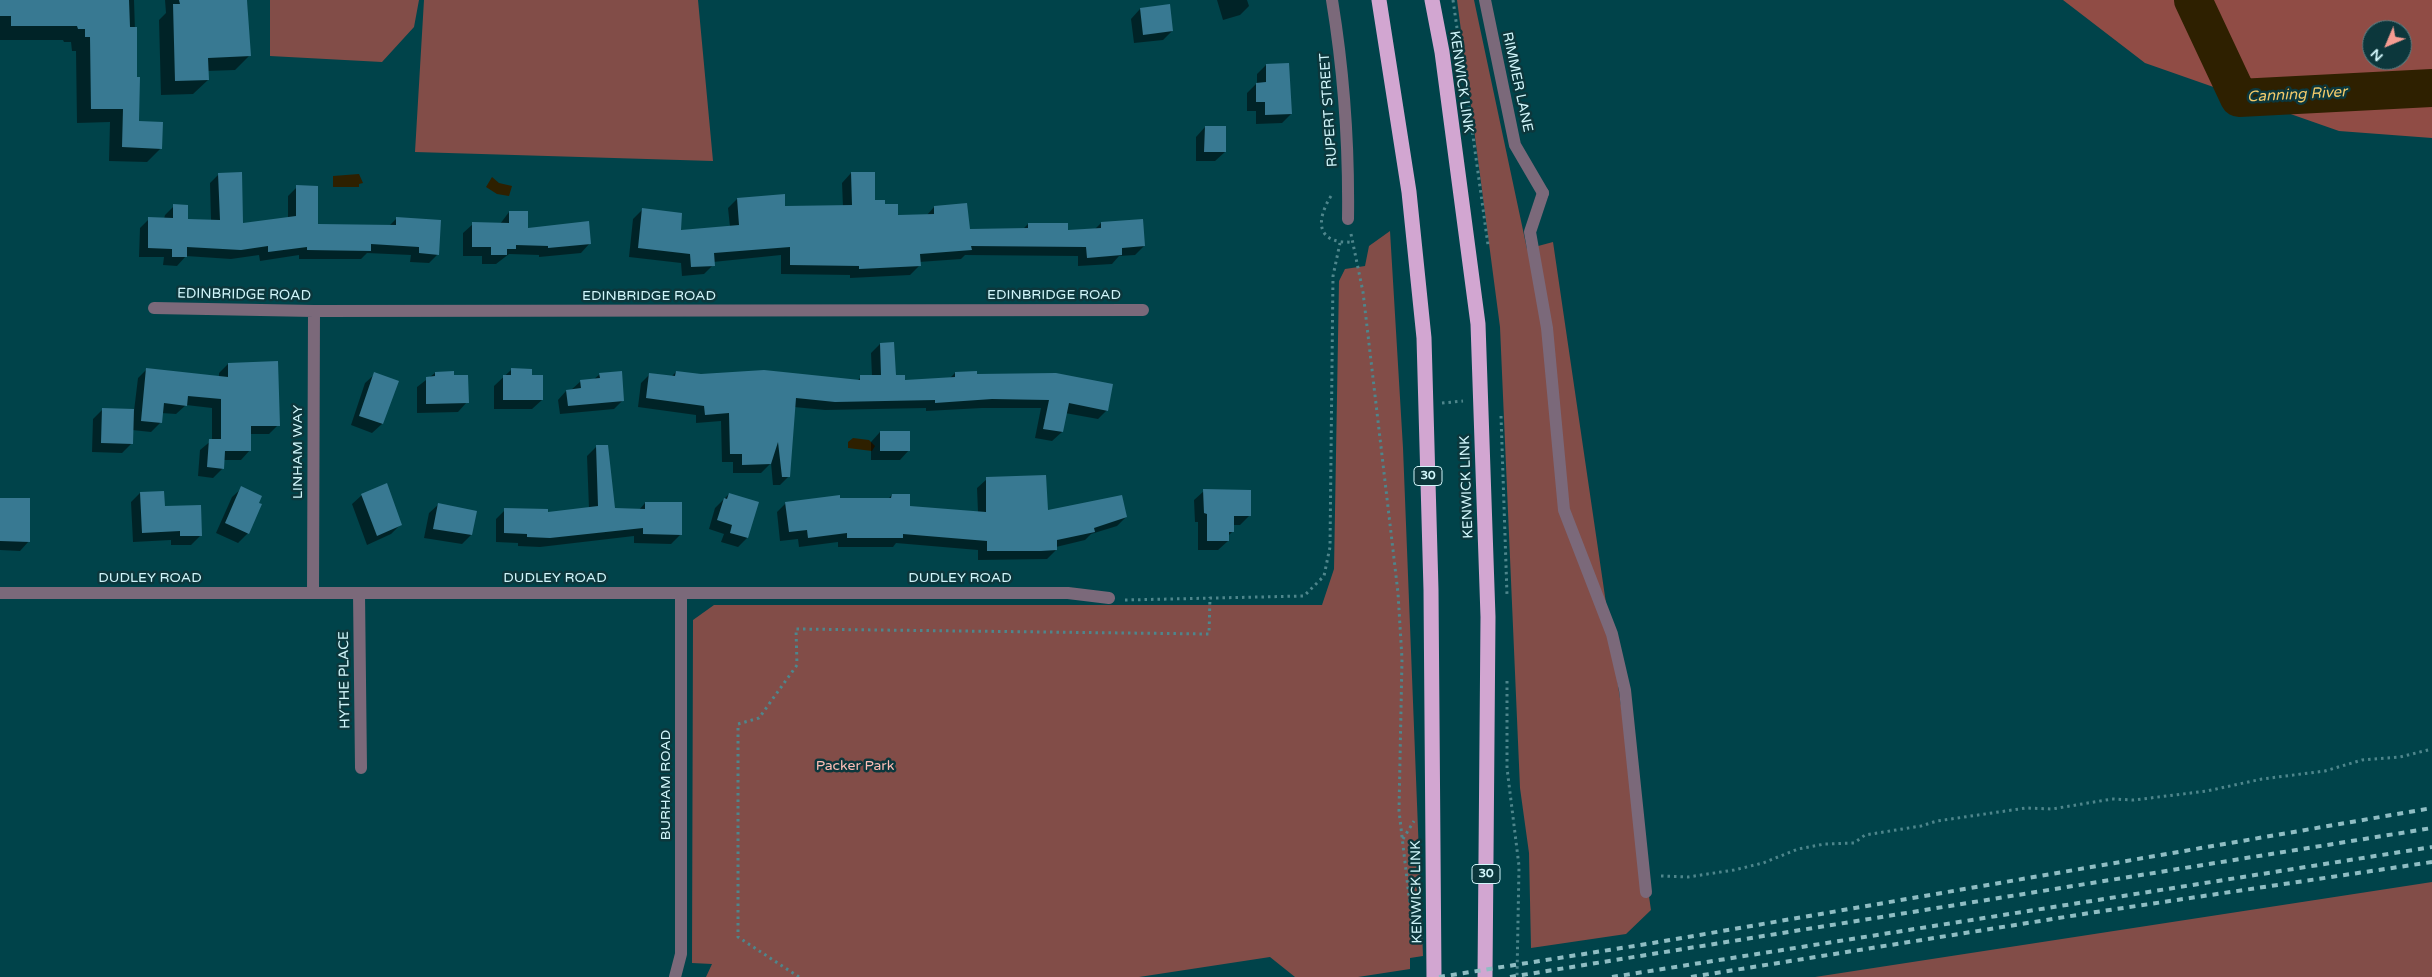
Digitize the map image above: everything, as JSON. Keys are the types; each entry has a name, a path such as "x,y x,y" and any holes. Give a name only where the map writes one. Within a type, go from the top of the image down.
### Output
{"highway":[{"name":"KENWICK LINK","path":"1379,0 1407,174 1424,338 1431,590 1434,977"},
{"name":"KENWICK LINK","path":"1432,0 1442,52 1478,324 1488,617 1485,977"}],"street":[{"name":"RUPERT STREET","path":"1332,0 1342,64 1349,155 1348,219"},
{"name":"RIMMER LANE","path":"1485,0 1515,145 1543,193 1530,232 1547,328 1564,510 1612,634 1625,690 1644,876"},
{"name":"EDINBRIDGE ROAD","path":"154,308 314,311 1143,310"},
{"name":"LINHAM WAY","path":"312,593 314,311"},
{"name":"DUDLEY ROAD","path":"0,593 1068,593 1109,598"},
{"name":"HYTHE PLACE","path":"359,593 361,768"},
{"name":"BURHAM ROAD","path":"675,977 681,954 681,593"},
{"path":"1644,876 1646,892"}],"path":[{"path":"1348,219 1363,292 1398,593 1402,659 1398,811 1415,947"},
{"path":"1109,598 1133,600 1304,596 1324,576 1330,547 1333,276 1340,243"},
{"path":"799,977 738,938 738,724 759,718 797,666 796,629 1209,634 1210,597"},
{"path":"1644,876 1688,877 1734,870 1763,863 1798,850 1825,844 1854,843 1865,835 1921,826 1936,821 2026,808 2052,809 2112,799 2134,800 2207,791 2262,779 2325,771 2362,760 2400,757 2432,749"},
{"path":"1517,945 1517,977"}],"green space":[{"path":"270,0 419,0 414,27 382,62 270,56"},
{"path":"424,0 698,0 713,161 415,152"},
{"path":"1457,0 1474,0 1527,249 1553,242 1651,910 1626,934 1531,948 1529,853 1520,788 1500,327"},
{"name":"Packer Park","path":"1390,231 1403,448 1423,956 1410,958 1410,969 1358,977 1295,977 1270,957 1139,977 706,977 712,964 692,963 693,620 714,605 1322,605 1334,569 1339,281 1345,269 1365,266 1369,246"},
{"path":"2432,882 2432,977 1815,977"}],"shaded area":[{"path":"2063,0 2432,0 2432,138 2339,131 2145,63"},
{"path":"359,174 363,183 359,184 359,187 333,187 333,176"},
{"path":"492,177 499,183 512,186 509,196 497,194 486,187"},
{"path":"853,438 869,440 875,446 872,451 848,448 848,442"}],"building":[{"path":"0,0 129,0 130,27 137,27 137,77 140,77 139,121 163,122 162,149 122,147 123,109 91,109 90,37 85,37 85,29 78,29 77,26 11,26 11,16 0,16"},
{"path":"179,0 247,0 251,56 208,58 209,80 175,81 173,4 180,4"},
{"path":"1170,4 1173,31 1143,35 1140,8"},
{"path":"1289,63 1292,114 1265,115 1265,102 1256,102 1256,83 1266,82 1266,64"},
{"path":"1205,126 1226,126 1226,152 1204,152"},
{"path":"242,172 243,223 296,216 296,185 318,186 318,224 396,225 396,217 441,220 439,255 419,253 419,247 371,244 371,251 307,250 307,247 268,252 268,246 241,250 187,247 187,257 172,257 172,249 148,248 148,217 173,218 173,204 188,205 188,219 220,220 218,173"},
{"path":"851,172 875,172 875,200 885,200 885,204 898,204 898,215 934,214 934,206 967,203 970,229 1028,228 1028,223 1068,223 1068,230 1101,228 1101,222 1143,219 1145,246 1122,248 1122,255 1087,258 1086,247 971,246 972,250 920,254 921,266 859,269 859,266 790,265 790,247 714,253 715,266 691,267 690,254 638,248 642,208 682,213 681,230 739,225 737,198 785,194 785,206 852,205"},
{"path":"509,211 528,211 528,228 589,221 591,244 548,248 548,246 516,245 516,249 507,249 507,255 491,255 491,247 472,247 472,222 509,223"},
{"path":"894,342 896,375 905,375 905,380 955,377 955,372 977,371 977,374 1056,373 1113,384 1108,411 1069,403 1063,432 1043,429 1049,400 992,399 935,403 935,400 835,402 796,398 790,477 782,477 778,442 771,464 742,465 742,454 730,454 729,413 705,415 704,406 646,398 649,373 675,376 676,371 701,374 764,370 860,380 860,375 881,375 880,343"},
{"path":"278,361 280,426 251,426 251,451 225,451 224,469 207,467 209,439 221,439 221,399 188,396 187,406 164,403 162,423 141,421 146,368 228,377 228,363"},
{"path":"511,368 532,369 532,375 543,375 543,400 503,400 503,375 511,375"},
{"path":"454,371 454,375 468,375 469,403 426,404 426,377 435,376 435,372"},
{"path":"622,371 624,401 568,406 566,390 581,388 580,380 600,378 599,373"},
{"path":"374,372 399,381 383,424 359,416"},
{"path":"102,408 134,409 133,444 101,443"},
{"path":"880,431 910,431 910,451 880,451"},
{"path":"596,445 608,445 615,508 645,509 645,502 682,502 682,535 643,534 643,528 550,538 504,533 504,508 548,509 548,512 598,506"},
{"path":"1046,475 1048,510 1122,495 1127,517 1094,528 1095,532 1057,540 1057,550 1041,551 987,551 987,541 903,534 903,538 847,538 847,533 808,538 807,530 789,532 785,502 840,495 840,498 891,498 892,494 910,494 910,506 986,512 986,477"},
{"path":"387,483 402,525 377,536 361,494"},
{"path":"241,486 262,496 259,503 262,504 249,534 225,523"},
{"path":"1203,489 1251,490 1251,516 1234,516 1234,532 1229,532 1229,541 1207,541 1207,514 1204,513"},
{"path":"164,491 165,506 201,505 202,536 180,536 180,531 142,533 140,492"},
{"path":"729,493 759,502 748,538 730,533 732,525 717,520 724,498 727,499"},
{"path":"0,498 30,498 30,542 0,541"},
{"path":"438,503 477,511 472,535 433,529"}],"waterway":[{"name":"Canning River","path":"2193,0 2239,98 2432,88"}],"railway":[{"path":"1439,977 1653,943 2432,808"},
{"path":"1510,977 2432,828"},
{"path":"1612,977 2432,847"},
{"path":"1691,977 2096,912 2432,862"}]}
